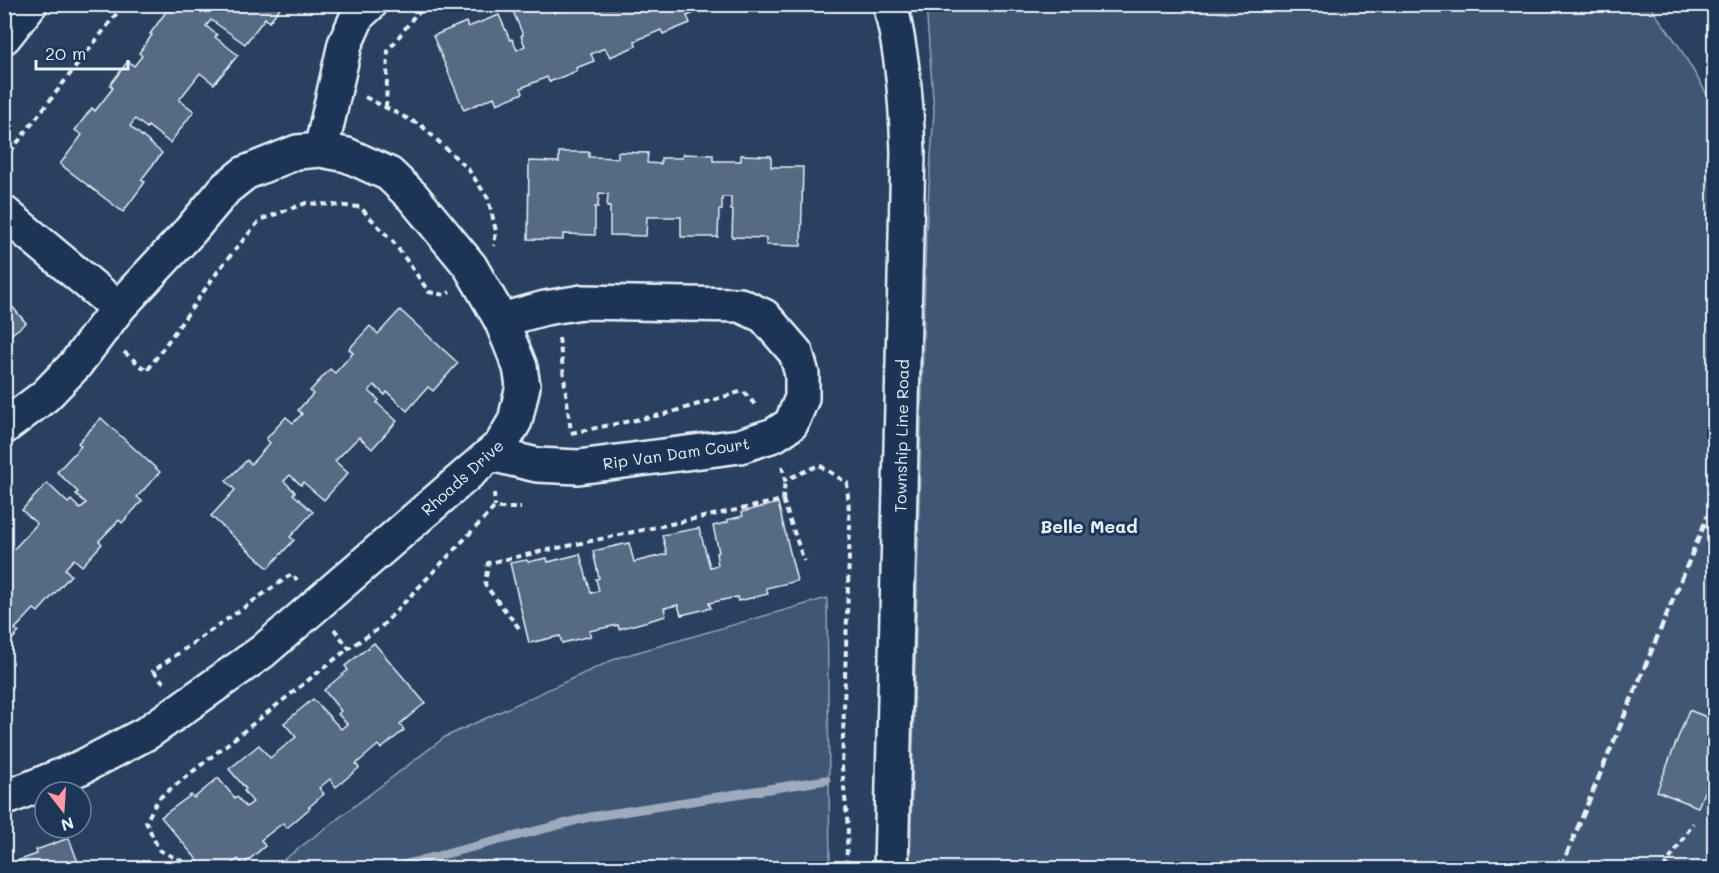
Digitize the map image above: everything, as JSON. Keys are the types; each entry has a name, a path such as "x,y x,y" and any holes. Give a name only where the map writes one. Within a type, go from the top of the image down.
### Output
{"street":[{"path":"4,38 30,4"},
{"path":"321,150 345,44 358,15 370,4"},
{"name":"Township Line Road","path":"890,4 906,92 908,152 891,868"},
{"name":"Rhoads Drive","path":"4,427 45,396 75,365 118,308 190,231 226,188 245,173 297,152 321,150 347,155 389,174 413,197 470,266 501,320 520,367 523,386 515,421 501,445 262,652 147,733 82,767 4,798"},
{"path":"4,213 118,308"},
{"name":"Rip Van Dam Court","path":"491,454 537,465 578,467 740,446 774,435 791,424 802,398 802,374 796,353 765,316 740,304 582,302 555,306 501,320"}],"path":[{"path":"4,160 124,4"},
{"path":"387,108 388,51 416,14 440,4"},
{"path":"334,90 357,93 422,126 468,169 488,198 496,231 494,250"},
{"path":"118,348 147,371 221,267 260,220 306,202 360,207 395,244 429,292 446,295 458,286"},
{"path":"555,306 571,432 578,467"},
{"path":"571,432 665,414 743,391 755,404 774,435 784,480 783,500 804,561"},
{"path":"784,480 819,465 847,483 850,526 842,767 848,828 846,868"},
{"path":"519,628 485,585 488,563 783,500"},
{"path":"192,866 159,850 146,822 158,799 349,648"},
{"path":"1664,868 1693,823"}],"shaded area":[{"path":"926,5 1649,5 1677,43 1714,106 1714,868 910,868 926,232 934,111"},
{"path":"827,598 830,868 622,868 585,860 547,868 273,868 445,737 617,658"}],"building":[{"path":"177,4 283,4 269,22 265,18 245,44 211,20 206,26 217,35 215,37 238,55 214,84 200,73 179,100 194,111 170,143 135,119 130,126 162,153 141,180 145,182 123,212 60,164 82,135 75,130 92,108 95,111 113,88 110,85 128,61 134,66 142,56 139,53 152,35 150,34 168,9 171,12"},
{"path":"523,4 551,4 554,13 574,4 715,4 687,16 690,23 663,34 661,30 635,41 636,46 610,57 605,48 591,54 594,61 576,68 577,71 549,82 547,77 521,88 523,93 497,104 494,97 464,110 433,36 466,22 468,27 499,15 517,50 525,46 512,9"},
{"path":"559,152 589,152 589,157 618,158 618,152 648,153 647,163 661,164 661,158 682,158 683,154 713,155 713,161 741,161 741,155 771,156 771,167 803,167 801,246 766,245 766,238 732,237 731,197 722,197 718,237 681,237 681,217 647,217 646,236 610,235 608,194 599,193 598,207 595,207 595,235 563,234 563,240 528,239 529,161 559,162"},
{"path":"4,297 26,323 4,340"},
{"path":"400,310 458,363 433,391 428,387 407,411 387,392 385,395 374,385 369,391 379,400 377,403 397,421 372,449 359,437 335,461 348,473 324,500 303,482 301,485 290,475 284,481 295,492 293,494 313,512 290,537 294,540 268,568 211,516 235,490 226,481 247,460 251,464 270,443 266,439 286,417 293,423 302,414 298,410 313,394 310,391 330,369 335,373 353,353 349,349 370,326 378,334"},
{"path":"101,418 160,472 137,497 142,501 122,523 119,520 99,541 102,544 82,566 74,559 65,569 71,575 38,612 34,609 15,629 19,632 4,648 4,540 14,549 37,524 22,510 47,483 68,503 71,500 80,509 86,503 57,472 81,446 78,443"},
{"path":"778,503 797,581 766,588 768,594 738,601 737,597 709,603 711,608 681,615 678,605 664,608 666,616 619,629 618,625 589,631 591,636 562,643 560,636 529,643 510,563 547,558 548,562 580,554 591,593 599,591 596,579 599,578 593,551 629,543 634,562 667,554 662,535 699,528 710,567 718,565 716,553 719,552 713,526 743,516 742,512"},
{"path":"374,643 425,703 400,724 404,730 381,749 378,745 356,764 359,768 336,787 330,779 319,788 324,794 287,828 283,823 261,840 265,846 243,865 238,859 227,868 204,868 161,817 191,795 194,798 218,778 246,807 253,802 244,791 246,789 229,769 259,745 270,758 296,737 284,723 313,699 341,729 347,724 338,714 341,711 324,690 348,670 345,666"},
{"path":"1689,710 1714,720 1714,767 1698,807 1657,791"},
{"path":"70,840 80,868 8,868 6,865 37,854 36,850"}],"waterway":[{"path":"391,868 590,817 826,780"}],"railway":[{"path":"1561,868 1714,501"}],"district":[{"name":"Belle Mead","path":"1089,526"}]}
